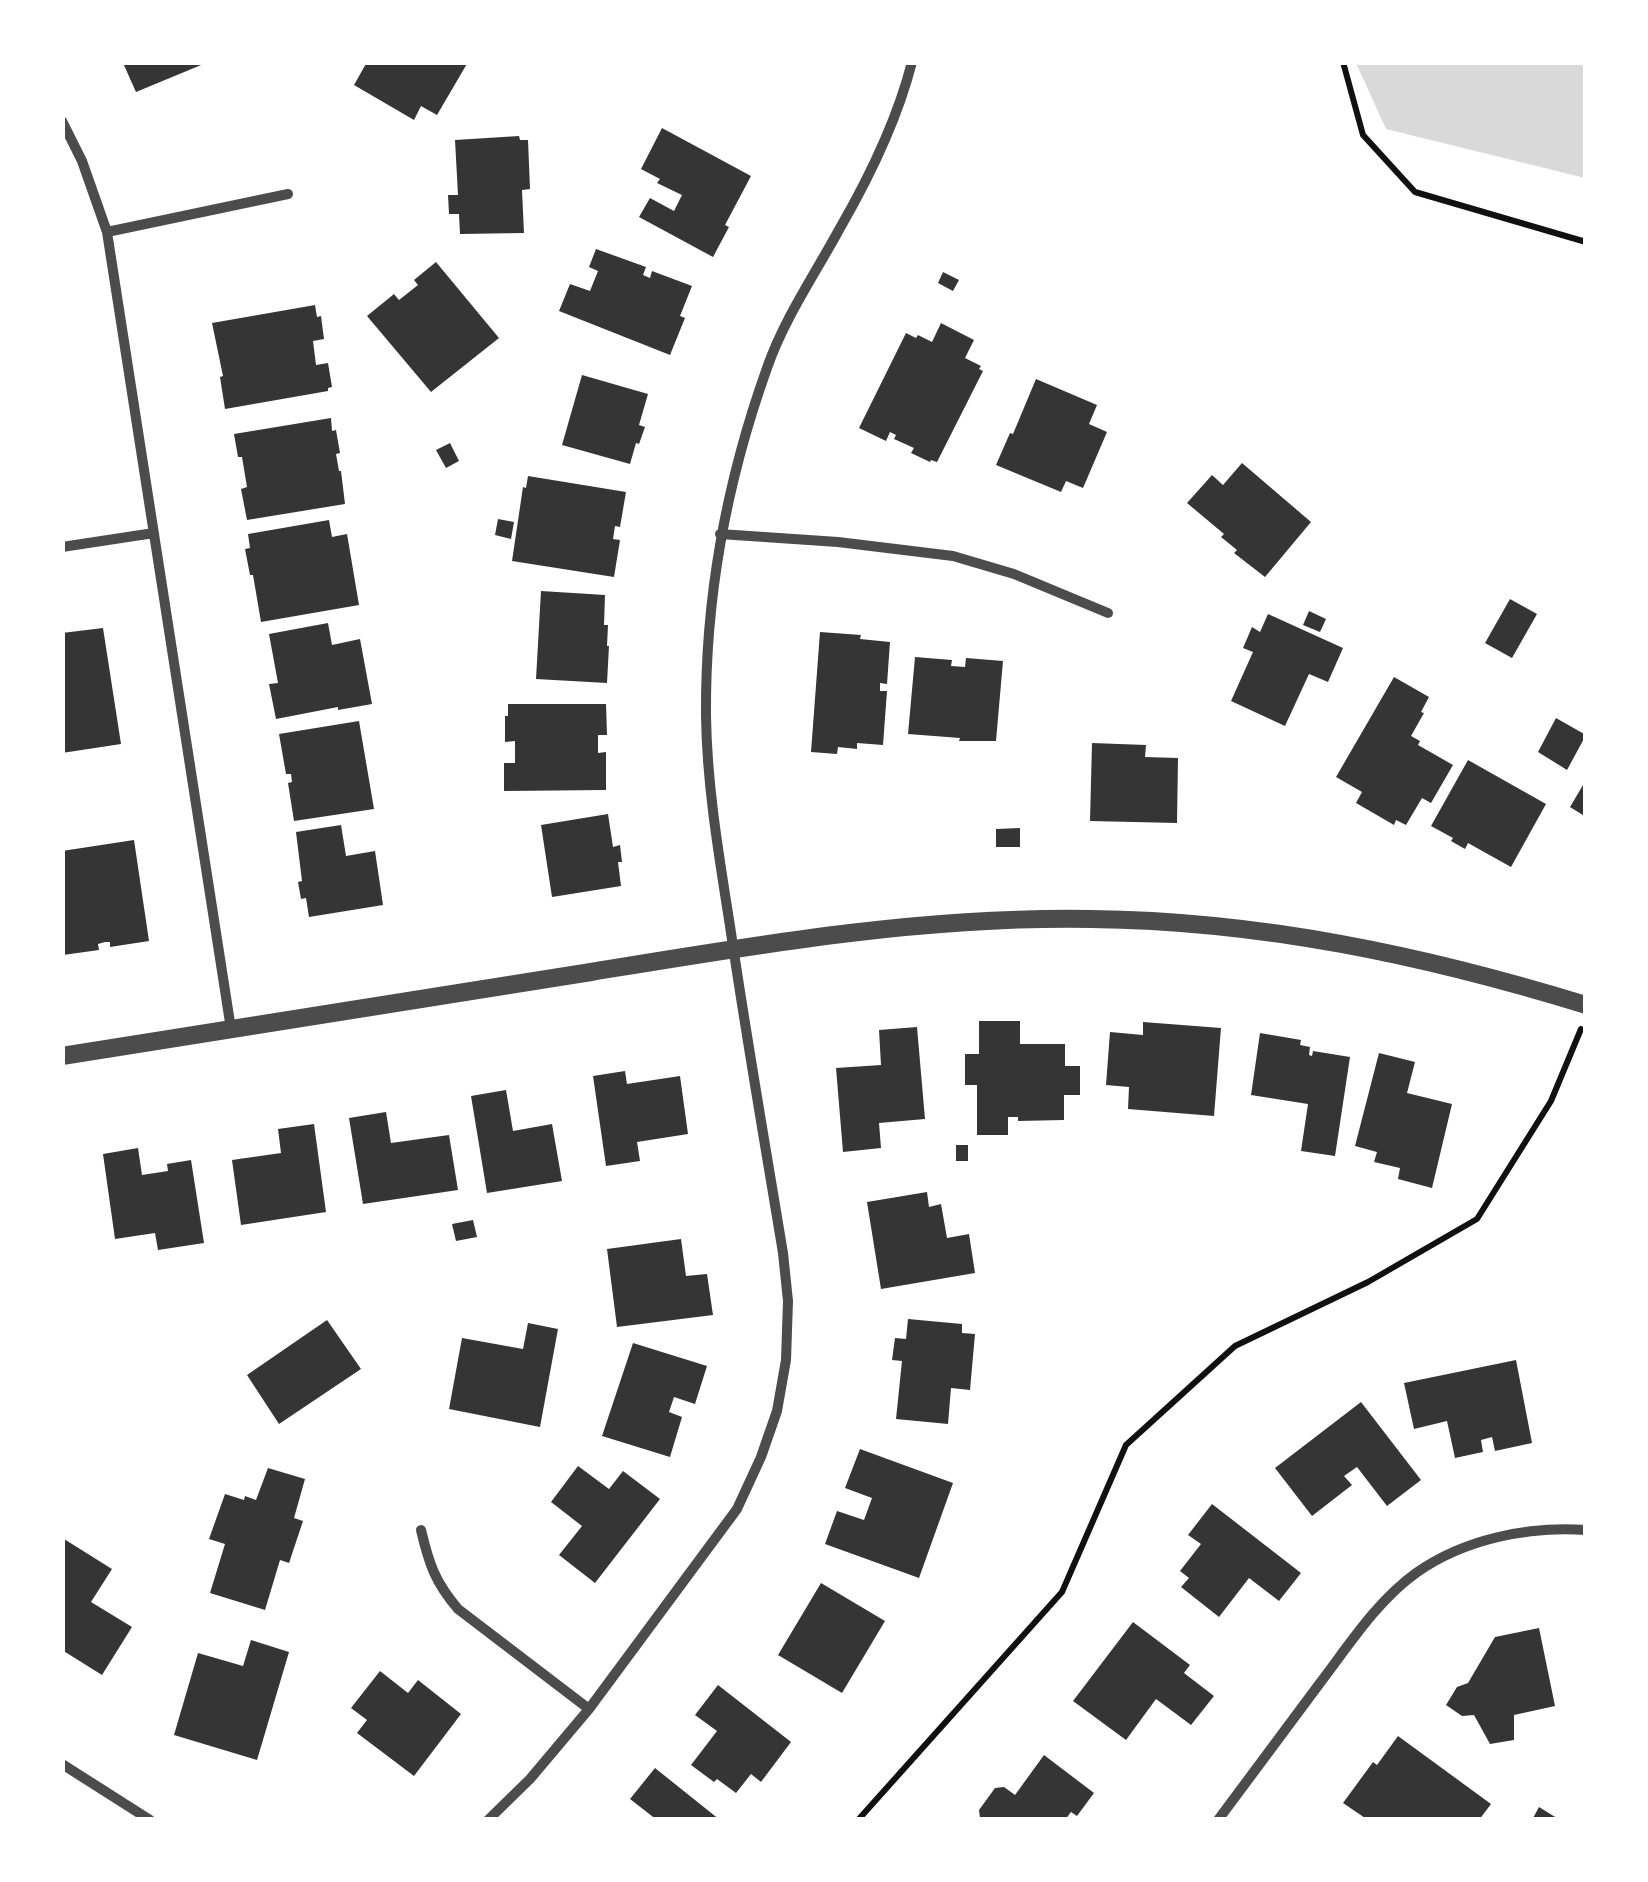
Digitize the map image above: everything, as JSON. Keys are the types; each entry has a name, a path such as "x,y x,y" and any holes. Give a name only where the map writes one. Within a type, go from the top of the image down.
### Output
{"street":[{"path":"488,1820 530,1779 588,1709 737,1509 777,1411 786,1360 788,1301 710,784 707,658 720,534 738,456 768,364 874,163 898,110 912,62"},
{"path":"62,121 82,161 106,232 231,1029"},
{"path":"106,232 288,194"},
{"path":"62,548 154,532"},
{"path":"720,534 838,542 953,556 1014,574 1108,612"},
{"path":"62,1056 733,948 891,927 1024,918 1196,924 1326,940 1586,1005"},
{"path":"422,1530 429,1562 441,1589 458,1610 588,1709"},
{"path":"1218,1820 1377,1610 1418,1572 1491,1538 1528,1531 1586,1530"},
{"path":"62,1764 150,1820"}],"path":[{"path":"1343,62 1363,135 1415,192 1586,242"},
{"path":"858,1820 1062,1592 1126,1444 1235,1346 1368,1282 1477,1218 1551,1101 1586,1017"}],"shaded area":[{"path":"1356,63 1585,63 1585,178 1386,129"}],"building":[{"path":"367,62 468,62 437,115 421,106 414,120 354,85"},
{"path":"123,63 206,63 136,92"},
{"path":"662,128 751,176 713,257 639,217 650,198 674,211 682,195 657,183 660,179 641,169"},
{"path":"519,136 520,140 528,140 530,189 522,190 524,233 460,234 459,214 449,214 448,195 458,195 455,140"},
{"path":"596,249 646,267 643,275 650,278 652,271 692,286 680,316 685,318 670,355 559,311 570,284 590,291 598,271 589,267"},
{"path":"436,262 499,338 431,392 367,316 394,294 399,300 418,285 414,280"},
{"path":"943,272 959,280 953,291 938,283"},
{"path":"315,305 324,339 313,341 316,365 328,363 332,387 328,391 225,409 212,323"},
{"path":"941,323 974,340 965,358 983,371 937,462 930,462 911,453 914,448 894,439 896,435 890,432 886,441 859,428 906,333 932,342"},
{"path":"582,375 648,394 639,425 645,427 630,464 562,445"},
{"path":"1036,379 1097,405 1089,424 1107,432 1083,488 1066,481 1061,492 996,465"},
{"path":"331,418 340,453 336,454 345,504 247,520 241,489 247,487 234,434"},
{"path":"450,443 459,461 446,468 436,450"},
{"path":"1242,463 1311,522 1265,577 1234,553 1237,550 1221,537 1224,534 1187,503 1212,475 1223,485"},
{"path":"528,476 626,492 620,527 615,526 613,539 620,540 614,577 512,561"},
{"path":"498,519 514,522 511,539 495,535"},
{"path":"329,520 332,537 347,534 359,605 261,622 245,549 250,548 248,534"},
{"path":"541,591 605,595 607,683 536,679"},
{"path":"1510,599 1537,614 1512,658 1485,643"},
{"path":"1309,611 1326,619 1320,632 1303,625"},
{"path":"1268,614 1343,648 1328,682 1309,674 1285,726 1231,701 1253,652 1243,648 1252,627 1260,632"},
{"path":"328,623 332,645 360,639 372,704 276,719 269,684 278,683 269,634"},
{"path":"103,628 121,744 62,753 62,633"},
{"path":"820,632 890,642 887,684 880,683 880,691 887,691 883,745 857,743 857,749 838,747 837,754 811,752"},
{"path":"915,657 952,660 951,666 965,667 966,658 1003,661 996,741 908,734"},
{"path":"1394,677 1429,697 1411,736 1420,741 1418,745 1453,765 1431,803 1422,798 1406,825 1396,820 1394,825 1356,803 1362,792 1336,777"},
{"path":"508,704 606,704 607,735 598,735 598,753 606,752 606,790 504,791 504,763 515,763 515,741 505,742"},
{"path":"1556,718 1586,735 1567,770 1538,752"},
{"path":"359,721 374,809 294,821 288,783 292,782 291,774 286,774 279,734"},
{"path":"1092,743 1146,745 1145,757 1178,758 1177,823 1090,821"},
{"path":"1468,760 1546,804 1511,867 1468,843 1465,849 1431,826"},
{"path":"1586,780 1586,817 1570,807"},
{"path":"608,814 613,847 620,845 621,886 552,897 541,825"},
{"path":"341,825 346,856 375,851 383,905 309,917 298,882 302,881 296,832"},
{"path":"1020,828 1020,847 996,847 996,829"},
{"path":"134,840 149,941 110,947 110,942 105,942 98,944 99,950 63,955 62,851"},
{"path":"979,1021 1020,1021 1020,1044 1065,1044 1065,1066 1080,1066 1080,1095 1064,1095 1064,1120 1018,1121 1018,1117 1008,1117 1008,1135 977,1135 977,1085 965,1085 965,1054 979,1054"},
{"path":"1143,1022 1221,1028 1214,1116 1128,1109 1129,1087 1106,1085 1110,1032 1143,1035"},
{"path":"917,1027 925,1119 879,1123 881,1148 843,1152 836,1068 881,1065 879,1030"},
{"path":"1260,1033 1301,1040 1300,1045 1310,1047 1312,1056 1313,1051 1350,1057 1335,1156 1301,1151 1308,1104 1251,1095"},
{"path":"1379,1053 1415,1062 1407,1093 1452,1104 1432,1188 1398,1179 1400,1168 1374,1162 1377,1152 1355,1146"},
{"path":"625,1071 627,1084 680,1076 688,1134 637,1142 640,1161 606,1166 593,1076"},
{"path":"506,1090 513,1131 552,1124 562,1181 487,1193 471,1096"},
{"path":"386,1112 391,1143 449,1135 458,1190 363,1204 349,1118"},
{"path":"314,1124 326,1212 241,1225 232,1160 281,1153 278,1129"},
{"path":"956,1145 968,1145 968,1161 956,1161"},
{"path":"138,1148 142,1175 168,1171 167,1164 191,1160 204,1243 158,1250 155,1233 115,1239 103,1154"},
{"path":"927,1192 929,1207 941,1204 947,1238 969,1234 975,1273 881,1289 867,1202"},
{"path":"473,1220 477,1237 456,1241 452,1224"},
{"path":"681,1239 686,1276 707,1274 713,1315 617,1327 607,1249"},
{"path":"908,1319 962,1324 962,1333 975,1334 970,1390 951,1388 948,1424 896,1419 902,1361 892,1360 895,1338 906,1339"},
{"path":"327,1320 361,1369 279,1424 247,1375"},
{"path":"528,1323 558,1329 540,1427 449,1409 462,1338 523,1349"},
{"path":"633,1343 707,1366 695,1404 674,1397 669,1412 682,1417 670,1457 602,1436"},
{"path":"1516,1360 1532,1443 1495,1451 1492,1437 1481,1440 1483,1452 1455,1458 1447,1421 1414,1429 1404,1383"},
{"path":"1361,1402 1421,1480 1387,1506 1357,1467 1344,1476 1352,1485 1312,1516 1275,1468"},
{"path":"860,1449 953,1483 919,1578 825,1544 837,1511 864,1520 872,1498 845,1488"},
{"path":"578,1466 609,1489 623,1471 660,1499 595,1583 559,1555 582,1526 551,1502"},
{"path":"268,1468 305,1479 294,1518 303,1521 289,1563 280,1560 265,1610 210,1593 225,1544 209,1539 225,1494 256,1500"},
{"path":"1212,1504 1301,1573 1279,1601 1249,1578 1219,1617 1181,1587 1189,1578 1180,1571 1201,1544 1188,1535"},
{"path":"64,1539 112,1569 91,1602 132,1627 102,1675 62,1650"},
{"path":"821,1583 885,1621 842,1693 778,1655"},
{"path":"1133,1622 1190,1665 1184,1673 1214,1696 1191,1725 1156,1699 1126,1740 1073,1701"},
{"path":"1539,1628 1555,1706 1514,1715 1514,1740 1490,1744 1474,1715 1462,1716 1446,1705 1457,1687 1468,1683 1495,1637"},
{"path":"251,1640 289,1652 257,1760 174,1735 198,1653 243,1666"},
{"path":"380,1671 408,1693 418,1680 461,1714 414,1776 357,1733 367,1720 351,1708"},
{"path":"718,1685 791,1742 761,1782 751,1774 736,1793 691,1765 717,1731 695,1715"},
{"path":"1398,1736 1491,1804 1479,1820 1368,1820 1343,1803"},
{"path":"1044,1755 1094,1793 1077,1816 1071,1812 1065,1820 980,1818 979,1810 995,1788 1004,1787 1015,1795"},
{"path":"655,1768 720,1820 657,1820 630,1799"},
{"path":"1539,1807 1560,1820 1532,1820"}]}
